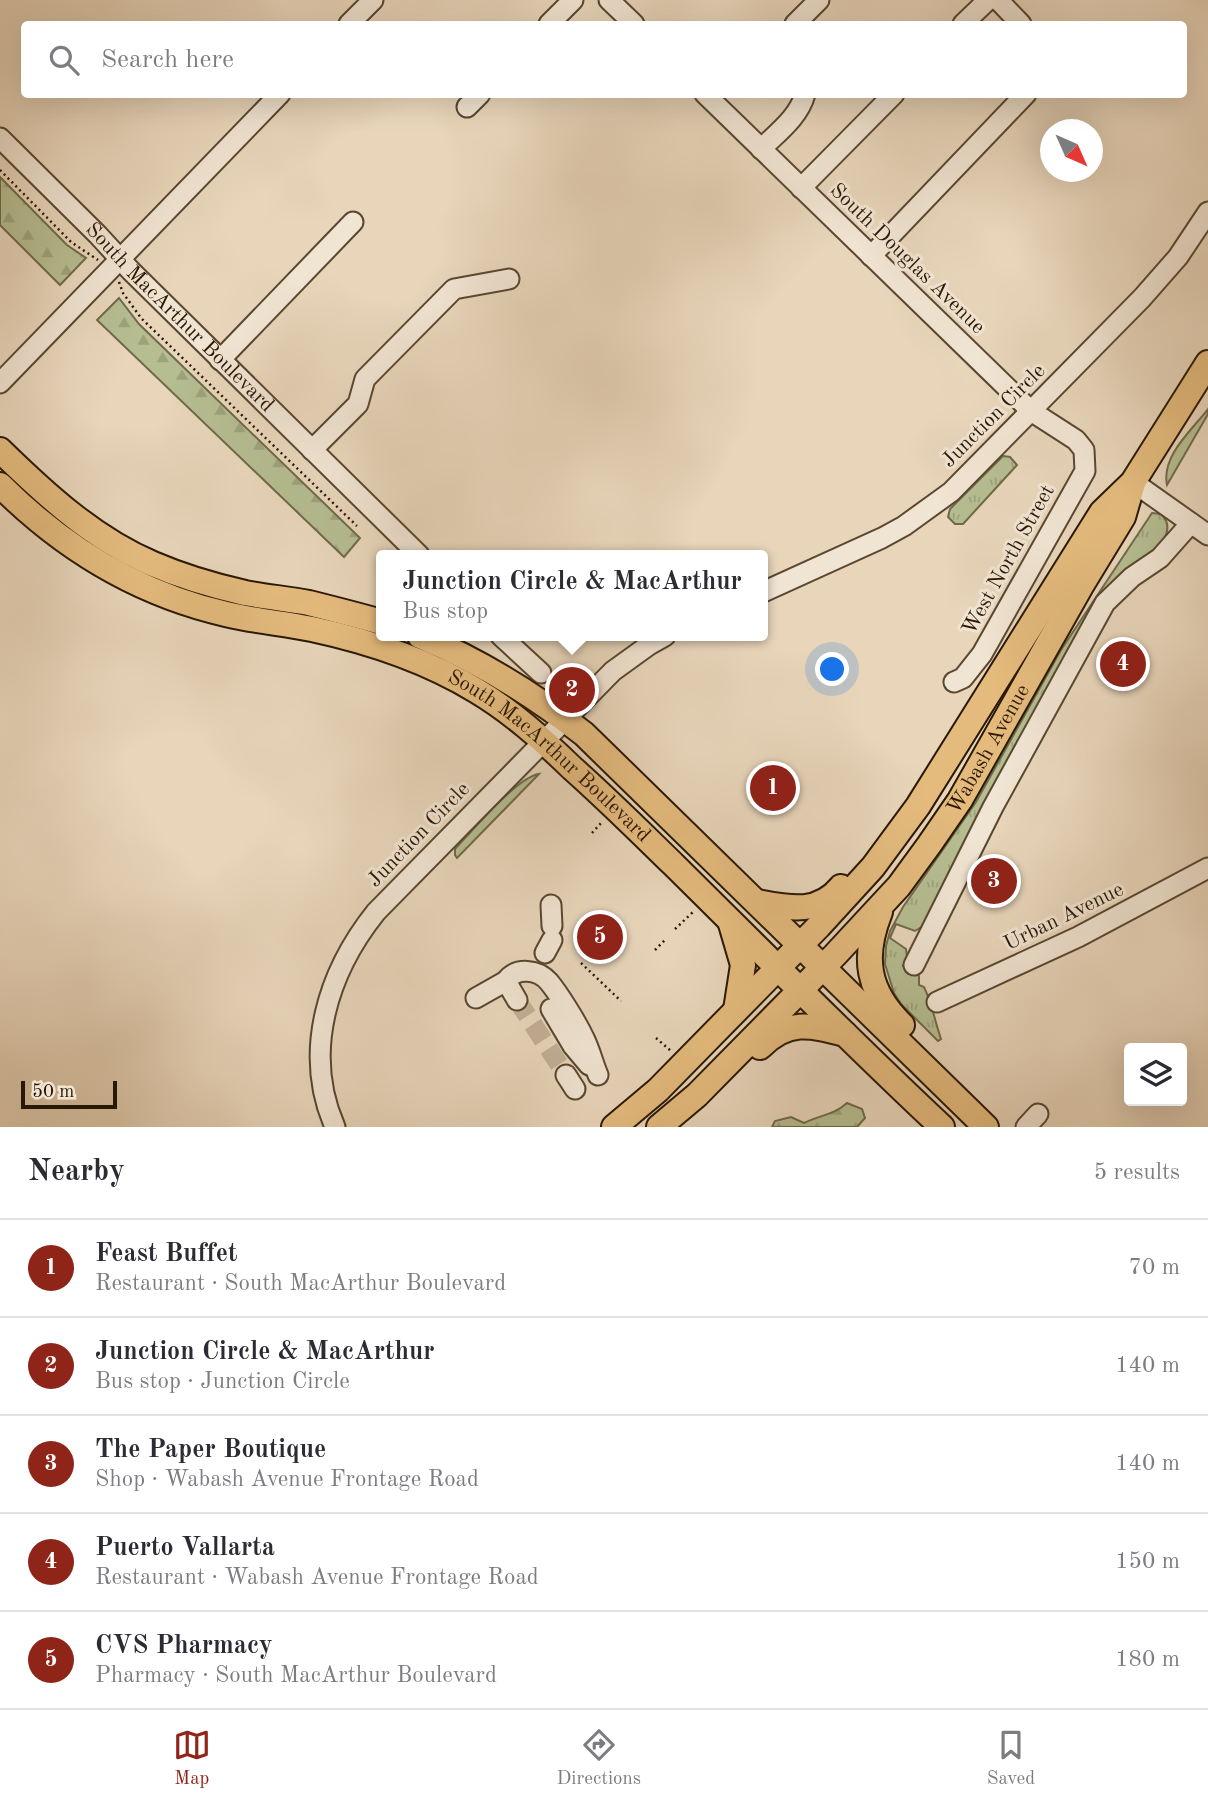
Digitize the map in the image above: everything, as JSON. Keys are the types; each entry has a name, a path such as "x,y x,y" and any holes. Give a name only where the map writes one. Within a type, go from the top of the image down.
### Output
{"main road":[{"name":"Wabash Avenue","path":"614,1127 658,1090 873,867 937,777 1102,512 1133,482 1208,363"},
{"path":"0,450 42,491 83,524 151,564 212,584 307,603 376,621"},
{"name":"Wabash Avenue","path":"697,1095 895,890 960,800 1123,517 1133,482"},
{"name":"South MacArthur Boulevard","path":"0,485 70,545 142,586 170,598 227,614 354,639 399,655 474,689 516,716 730,919 942,1127"},
{"name":"South MacArthur Boulevard","path":"431,641 481,664 528,692 597,746 977,1118"},
{"path":"757,902 803,909 828,900 873,849 914,791 937,777"},
{"path":"895,890 881,912 870,946 870,972 875,987 893,1016 950,1071 977,1118"},
{"path":"730,919 743,965 736,1011"},
{"path":"659,1127 697,1095 718,1090 778,1032 791,1027 808,1026 846,1034"}],"street":[{"path":"352,21 373,0"},
{"path":"552,21 573,0"},
{"path":"609,0 631,21"},
{"path":"798,21 819,0"},
{"path":"966,21 988,0"},
{"path":"998,0 1018,21"},
{"path":"0,383 276,98"},
{"name":"South Douglas Avenue","path":"709,98 1031,411 1076,440 1084,450"},
{"path":"761,149 794,116 804,98"},
{"path":"801,188 890,98"},
{"path":"871,256 1022,98"},
{"name":"South MacArthur Boulevard","path":"0,138 412,550"},
{"name":"Junction Circle","path":"768,590 882,538 904,526 951,492 1142,298 1178,257 1208,212"},
{"path":"220,360 352,222"},
{"path":"312,450 358,404 365,379 454,289 509,279"},
{"name":"West North Street","path":"954,682 963,678 982,654 1051,534 1085,471 1084,450"},
{"path":"1133,482 1208,536"},
{"path":"914,965 993,807 1105,603 1132,577 1160,558 1191,523"},
{"path":"506,641 541,673"},
{"name":"Junction Circle","path":"335,1127 323,1083 321,1039 328,1001 338,972 355,938 376,912 543,740 623,663 657,641"},
{"name":"Urban Avenue","path":"937,1002 1078,937 1208,868"},
{"path":"550,940 551,905"},
{"path":"477,999 519,971 530,971 547,979 584,1038 598,1075"},
{"path":"506,981 517,1000"}],"path":[{"path":"0,170 71,242 97,260"},
{"path":"120,282 123,293 141,318 357,526"},
{"path":"592,833 602,822"},
{"path":"675,929 693,912"},
{"path":"655,950 665,940"},
{"path":"582,963 621,1001"},
{"path":"656,1038 673,1053"}],"green space":[{"path":"0,177 67,245 86,258 60,285 0,225"},
{"path":"119,298 139,324 360,538 344,557 97,320"},
{"path":"1208,409 1208,414 1167,485 1166,474 1173,454"},
{"path":"1003,456 1010,457 1017,465 963,524 955,524 948,517 950,509"},
{"path":"1152,513 1161,514 1167,522 1163,540 1148,556 1123,574 923,926 915,931 896,924 890,938 906,949 907,957 903,966 919,976 919,985 924,987 927,993 941,1039 938,1041 901,1004 894,993 885,964 890,931 903,907 976,802 1061,650"},
{"path":"539,774 457,858 455,849 495,806 519,784"},
{"path":"847,1103 862,1109 865,1118 857,1127 772,1127 775,1121 791,1117 804,1123"}],"tunnel":[{"path":"517,1000 566,1075"}],"place":[{"name":"Puerto Vallarta","path":"1123,664"},
{"name":"Junction Circle & MacArthur","path":"572,690"},
{"name":"Feast Buffet","path":"773,788"},
{"name":"The Paper Boutique","path":"994,881"},
{"name":"CVS Pharmacy","path":"600,937"}]}
